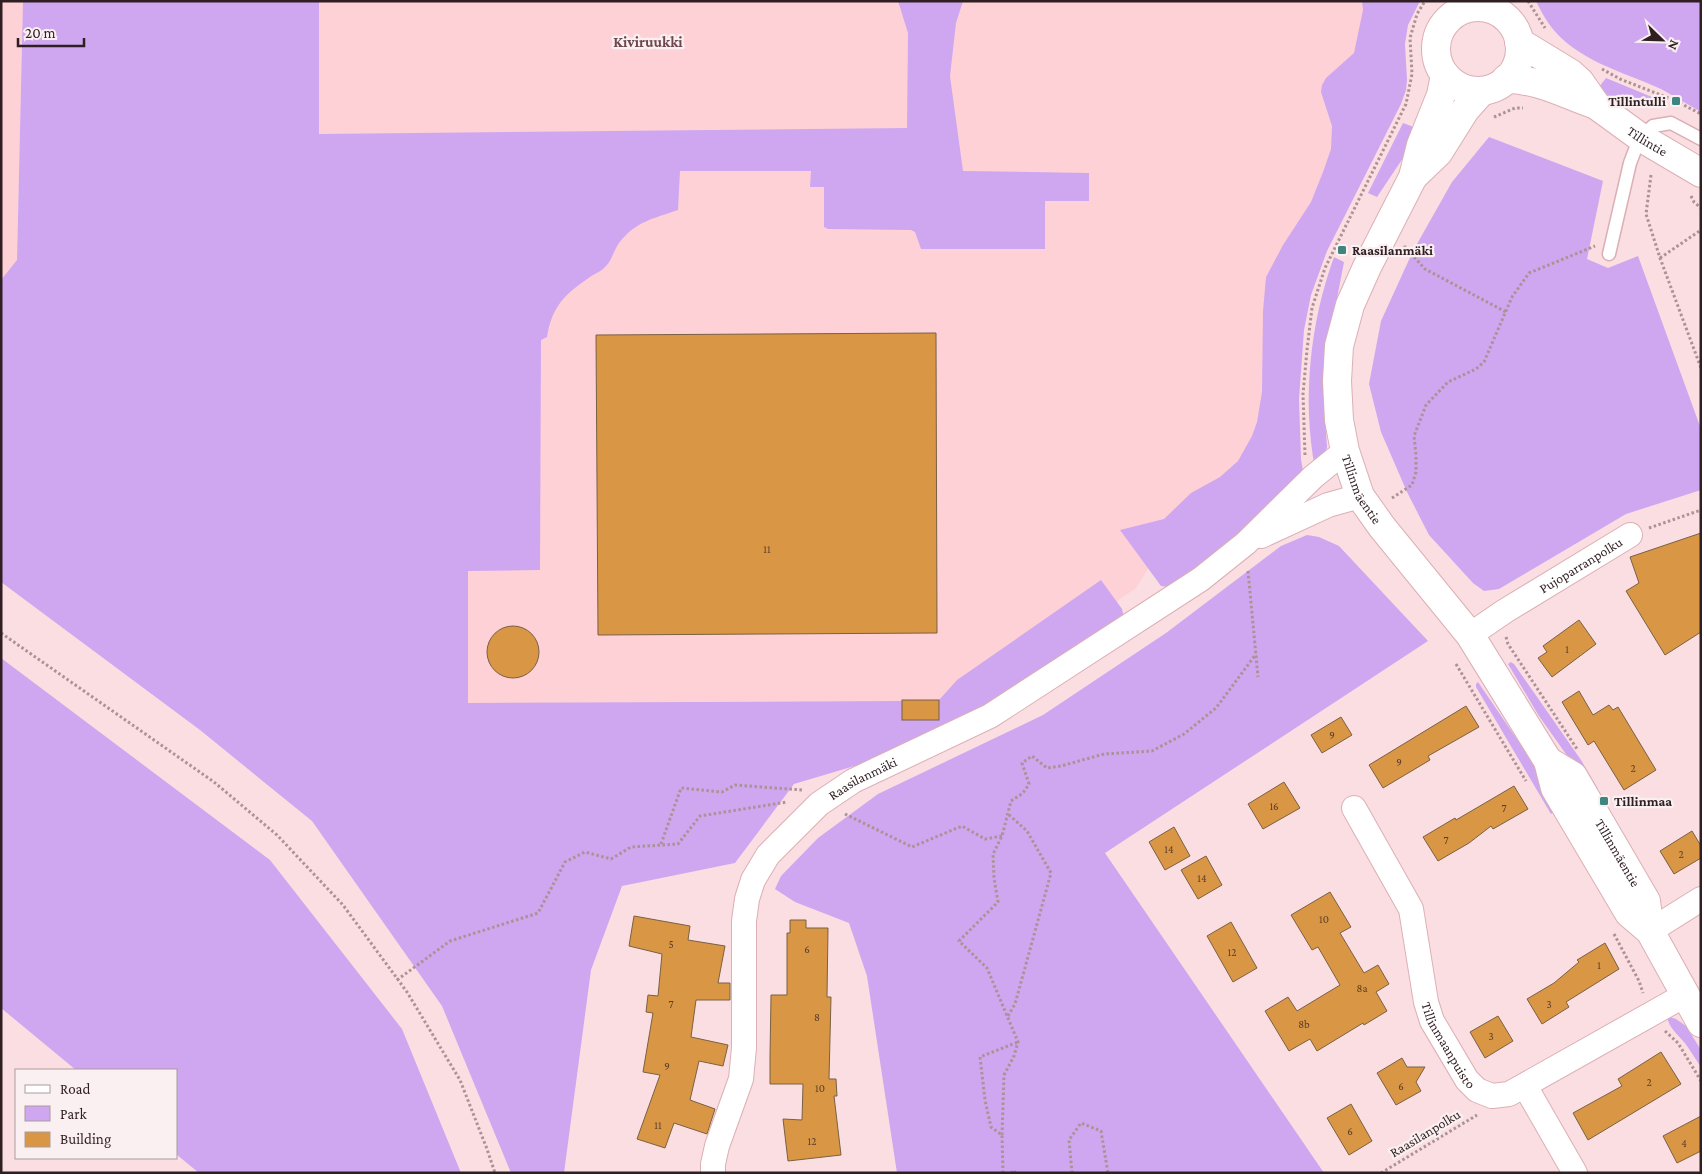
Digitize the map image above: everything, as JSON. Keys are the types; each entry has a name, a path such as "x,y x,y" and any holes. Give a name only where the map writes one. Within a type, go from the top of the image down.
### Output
{"street":[{"path":"1460,6 1469,8 1499,8 1516,31 1519,42 1518,62 1513,72 1499,85 1482,91 1461,88 1445,75 1439,66 1436,56 1438,35 1449,18 1460,6"},
{"name":"Tillintie","path":"1519,42 1570,73 1580,82 1596,105"},
{"name":"Tillinmäentie","path":"1445,75 1441,95 1421,145 1413,177 1363,275 1350,305 1339,346 1337,381 1339,420 1344,450 1360,496 1382,527 1470,635 1548,761 1573,776 1646,901 1650,931 1701,1023"},
{"name":"Tillintie","path":"1506,80 1524,80 1550,87 1596,105 1640,137 1701,173"},
{"name":"Tillinmäentie","path":"1413,177 1438,153 1465,110 1482,91"},
{"name":"Raasilanmäki","path":"713,1173 713,1164 718,1146 741,1079 744,1048 744,921 747,900 753,880 768,855 819,804 853,781 990,716 1201,579 1246,543 1313,477 1344,450"},
{"name":"Raasilanmäki","path":"1246,543 1328,505 1360,496"},
{"name":"Pujoparranpolku","path":"1470,635 1497,616 1630,535"},
{"name":"Tillinmaanpuisto","path":"1354,808 1410,909 1426,1002 1432,1021 1467,1080 1477,1090 1492,1096 1509,1094 1685,995"},
{"path":"1650,931 1701,898"},
{"path":"1525,1086 1575,1173"}],"lane":[{"path":"1609,254 1630,163 1640,137 1653,126 1671,123 1701,139"}],"path":[{"path":"1305,457 1303,394 1306,350 1312,308 1325,268 1406,104 1412,74 1410,38 1417,14 1425,1"},
{"path":"1597,66 1701,114"},
{"path":"1487,120 1515,108 1532,107"},
{"path":"1651,175 1646,214 1660,258 1701,368"},
{"path":"1660,258 1701,230"},
{"path":"1392,498 1412,485 1416,472 1414,436 1426,405 1448,382 1476,369 1484,362 1512,297 1529,273 1613,238"},
{"path":"1400,242 1425,268 1506,312"},
{"path":"1389,493 1397,505"},
{"name":"Pujoparranpolku","path":"1630,535 1701,510"},
{"path":"1246,543 1258,677"},
{"path":"1497,616 1503,626 1508,644 1581,754"},
{"path":"1,633 214,782 277,835 343,906 407,992 460,1080 487,1149 494,1173"},
{"path":"1003,1173 1004,1074 1014,1056 1018,1042 987,968 958,941 998,902 993,854 1002,836 1011,801 1023,793 1029,784 1022,763 1032,756 1047,768 1104,754 1152,751 1184,734 1216,708 1256,654"},
{"path":"1456,663 1529,786"},
{"path":"661,844 681,788 722,792 734,785 807,790 799,796"},
{"path":"397,980 450,941 538,913 565,862 585,852 611,859 631,847 678,844 700,816 791,801"},
{"path":"848,808 842,812 912,847 962,826 985,840 1002,836"},
{"path":"1008,814 1027,831 1050,873 1015,1004 1008,1016"},
{"path":"1611,929 1662,1029 1678,1043 1701,1081"},
{"path":"1002,1136 991,1127 985,1100 980,1057 1018,1042"},
{"name":"Raasilanpolku","path":"1381,1173 1480,1113"},
{"path":"1072,1173 1069,1140 1081,1123 1101,1131 1108,1173"},
{"path":"1011,1173 1014,1170 1015,1173"}],"shaded area":[{"path":"1,1 23,1 17,260 1,280"},
{"path":"319,1 1396,1 1297,291 1285,469 1148,569 1136,588 941,723 467,703 318,159"}],"green space":[{"path":"23,1 319,1 319,134 907,128 908,33 898,1 963,1 956,23 950,76 963,171 1089,173 1089,201 1045,201 1045,249 921,249 915,232 911,230 828,229 824,227 824,187 810,187 811,171 680,171 678,210 639,225 632,230 619,243 610,261 604,268 573,289 556,309 547,337 541,340 540,570 468,571 468,703 902,701 939,720 939,700 957,680 1101,580 1122,609 1124,617 1019,690 898,753 794,784 735,863 622,886 591,970 564,1173 511,1173 442,1006 312,821 200,730 1,582 1,280 17,260"},
{"path":"1362,1 1420,1 1408,25 1405,44 1407,80 1401,104 1327,251 1311,295 1304,330 1299,399 1301,459 1306,479 1217,553 1168,587 1161,586 1120,530 1164,519 1191,493 1220,477 1238,461 1252,436 1257,422 1262,392 1263,311 1266,277 1283,245 1311,202 1331,149 1332,126 1321,92 1322,85 1326,78 1354,53 1363,10"},
{"path":"1536,1 1701,1 1701,112 1661,89 1600,64 1572,47 1549,24"},
{"path":"1606,78 1664,102 1662,104 1634,108 1621,105 1599,87"},
{"path":"1403,123 1419,129 1409,149 1377,197 1368,193"},
{"path":"1489,137 1603,181 1587,259 1608,268 1638,256 1701,429 1701,490 1626,514 1499,589 1484,591 1473,583 1429,535 1407,492 1381,432 1369,384 1381,321 1413,251 1452,182"},
{"path":"1334,257 1344,262 1324,366 1327,447 1323,460 1315,468 1309,415 1311,361 1319,308"},
{"path":"1307,535 1319,537 1339,546 1428,641 1105,853 1324,1173 897,1173 867,976 849,923 795,902 775,889 781,876 818,838 878,794 1043,715 1166,633 1281,546"},
{"path":"1,658 270,860 402,1029 461,1173 199,1173 178,1156 178,1069 75,1069 1,1008"},
{"path":"1511,662 1581,760 1598,789 1591,793 1539,716 1508,664"},
{"path":"1478,682 1525,751 1559,809 1551,814 1476,687"},
{"path":"1667,1016 1676,1019 1686,1026 1701,1050 1701,1067 1672,1028"}],"building":[{"path":"936,333 937,633 598,635 596,335"},
{"path":"1701,533 1701,632 1665,655 1626,591 1639,583 1630,557"},
{"path":"1579,620 1596,644 1552,677 1538,658 1547,652 1543,646"},
{"path":"513,626 523,628 531,634 537,642 539,652 537,662 531,670 523,676 513,678 503,676 495,670 489,662 487,652 489,642 495,634 503,628"},
{"path":"1579,691 1593,715 1609,705 1613,710 1618,707 1656,770 1624,790 1594,741 1588,745 1562,702"},
{"path":"902,700 939,700 939,720 902,720"},
{"path":"1466,706 1479,727 1428,756 1430,760 1383,788 1369,765"},
{"path":"1341,717 1352,735 1322,753 1311,735"},
{"path":"1284,782 1300,808 1263,829 1248,804"},
{"path":"1514,786 1528,809 1493,829 1491,826 1469,843 1438,861 1423,837"},
{"path":"1174,827 1190,856 1165,870 1149,842"},
{"path":"1692,831 1701,846 1701,858 1674,874 1660,851"},
{"path":"1206,856 1222,885 1198,899 1181,870"},
{"path":"1330,892 1351,927 1340,933 1364,973 1378,965 1389,984 1376,992 1387,1011 1317,1051 1310,1039 1289,1051 1265,1011 1288,997 1297,1011 1340,985 1318,947 1312,950 1291,915"},
{"path":"634,916 690,926 688,940 725,946 718,983 730,983 730,1000 696,1000 691,1037 728,1045 723,1066 699,1061 690,1100 715,1109 707,1134 674,1123 665,1148 637,1139 660,1075 643,1072 653,1013 646,1012 648,995 658,996 662,954 629,946"},
{"path":"790,920 806,920 806,928 828,928 827,997 831,997 829,1079 836,1079 837,1096 834,1096 841,1155 788,1161 783,1119 802,1120 803,1084 770,1084 770,1057 771,995 787,995 787,933 790,933"},
{"path":"1231,922 1257,968 1233,982 1207,936"},
{"path":"1605,943 1619,969 1566,1002 1569,1007 1542,1024 1527,999 1554,983 1579,962 1577,960"},
{"path":"1498,1016 1513,1041 1485,1058 1470,1032"},
{"path":"1661,1052 1681,1084 1588,1140 1573,1113 1622,1086 1618,1079"},
{"path":"1402,1058 1407,1067 1425,1067 1416,1082 1421,1091 1396,1105 1377,1073"},
{"path":"1351,1104 1372,1141 1349,1155 1327,1118"},
{"path":"1701,1116 1701,1151 1677,1163 1663,1136"}],"place":[{"name":"Tillintulli","path":"1676,101"},
{"name":"Raasilanmäki","path":"1342,250"},
{"name":"Tillinmaa","path":"1604,801"}],"district":[{"name":"Kiviruukki","path":"648,42"}]}
